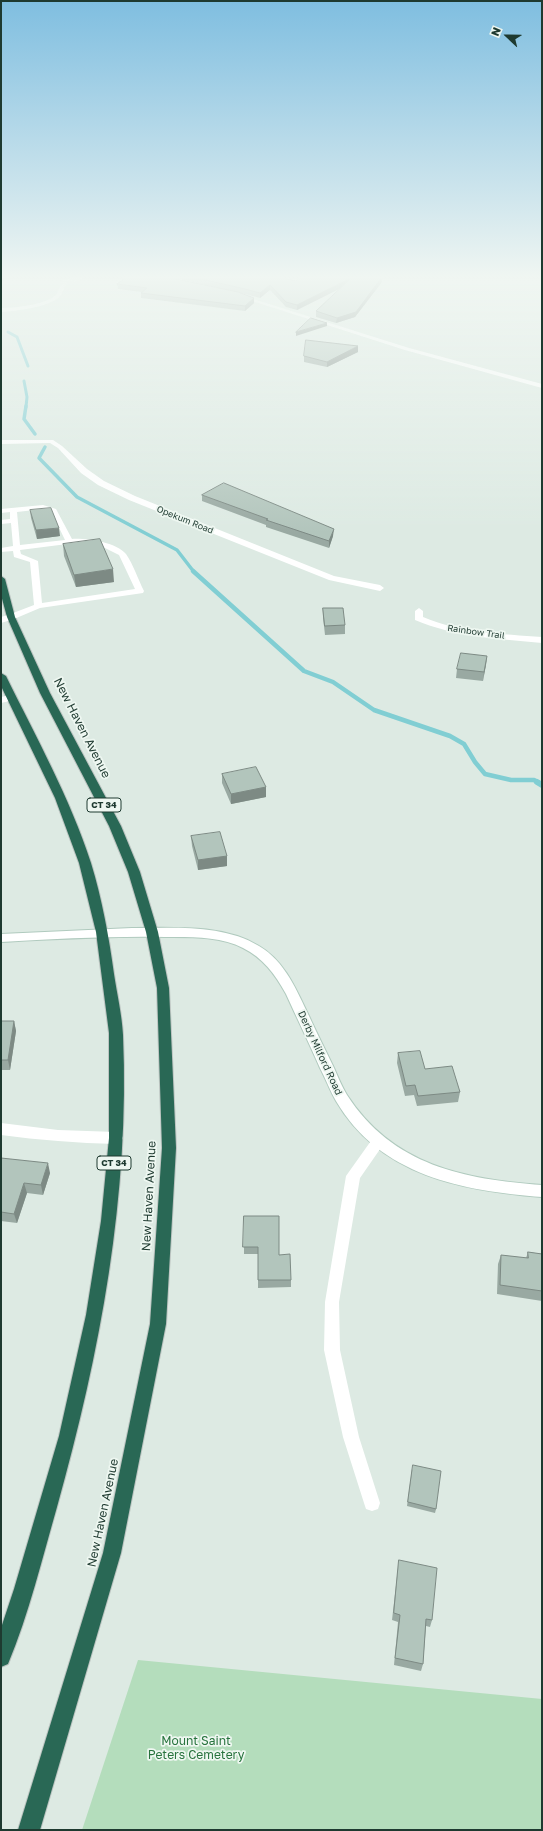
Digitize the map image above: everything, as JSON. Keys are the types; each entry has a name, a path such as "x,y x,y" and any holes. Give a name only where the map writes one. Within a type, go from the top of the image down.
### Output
{"highway":[{"name":"New Haven Avenue","path":"1,579 6,619 115,826 132,865 152,932 162,988 169,1148 158,1324 112,1553 29,1830"},
{"name":"CT 34","path":"1,676 6,699 60,798 85,863 102,932 116,1033 116,1138 109,1221 95,1307 68,1436 24,1589 1,1657"}],"street":[{"path":"455,361 542,386"},
{"name":"Opekum Road","path":"1,442 51,441 60,447 84,471 101,483 132,498 332,578 380,588"},
{"name":"Rainbow Trail","path":"419,611 418,618 431,625 491,635 542,640"},
{"name":"Derby Milford Road","path":"1,938 102,932 187,932 228,937 246,944 261,953 279,970 292,992 341,1098 360,1123 378,1142 391,1152 424,1168 455,1178 501,1188 542,1192"},
{"path":"1,1128 38,1134 79,1138 116,1138"}],"lane":[{"path":"1,510 43,507 54,510 70,541"},
{"path":"13,510 16,555 34,561 38,606"},
{"path":"1,522 14,521"},
{"path":"1,550 84,540 105,546 122,554 140,591 38,606 6,619"},
{"path":"372,1502 351,1437 332,1350 332,1302 353,1176 378,1142"}],"green space":[{"name":"Mount Saint Peters Cemetery","path":"138,1660 542,1699 542,1830 82,1830"}],"building":[{"path":"224,483 334,529 329,541 266,520 268,519 202,495"},
{"path":"51,508 59,528 36,530 30,510"},
{"path":"100,539 113,569 74,575 63,544"},
{"path":"323,608 343,608 345,625 325,626"},
{"path":"461,653 487,656 484,672 457,669"},
{"path":"256,767 266,787 231,794 222,774"},
{"path":"220,832 227,856 198,860 191,836"},
{"path":"1,1021 14,1021 8,1060 1,1060"},
{"path":"420,1051 425,1069 452,1066 460,1092 418,1096 415,1085 406,1086 398,1053"},
{"path":"1,1158 48,1163 41,1185 24,1183 14,1214 1,1212"},
{"path":"244,1216 279,1216 279,1255 290,1254 291,1280 258,1280 258,1247 243,1247"},
{"path":"528,1252 542,1254 542,1291 500,1285 501,1255 528,1258"},
{"path":"413,1465 441,1471 436,1509 408,1502"},
{"path":"399,1560 437,1568 432,1620 426,1619 423,1664 395,1658 400,1615 394,1613"}],"waterway":[{"path":"26,361 28,366"},
{"path":"24,381 27,397 26,407"},
{"path":"26,406 24,419 35,434"},
{"path":"45,447 39,458 77,497 177,550 194,572"},
{"path":"194,572 304,671 333,682 374,710 450,736 464,744 475,762 485,774 511,780 534,780 539,783"},
{"path":"537,782 542,785"}]}
